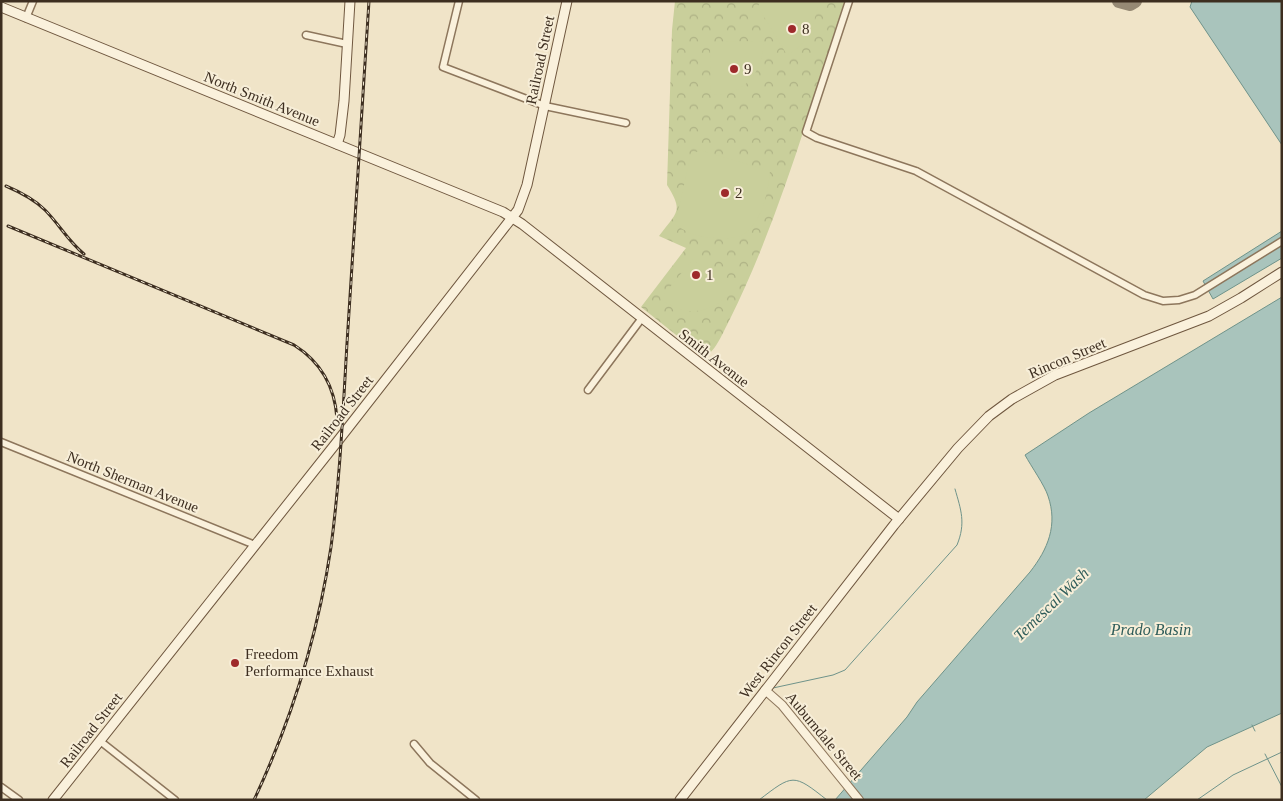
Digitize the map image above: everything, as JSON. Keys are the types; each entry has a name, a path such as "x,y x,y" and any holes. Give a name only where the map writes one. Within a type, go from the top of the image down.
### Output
{"main road":[{"path":"337,144 340,135 350,1"},
{"name":"Railroad Street","path":"53,800 512,218 527,188 567,1"},
{"name":"North Smith Avenue","path":"1,7 503,212 512,218"},
{"name":"Smith Avenue","path":"512,218 898,520"},
{"name":"Rincon Street","path":"898,520 965,440 990,416 1012,399 1055,375 1209,316 1282,272"},
{"name":"West Rincon Street","path":"680,800 898,520"}],"street":[{"path":"26,18 33,1"},
{"path":"459,1 443,67 545,106 626,124"},
{"path":"849,1 806,132 817,138 916,171 1144,295 1163,300 1179,300 1195,294 1282,241"},
{"path":"306,35 347,44"},
{"path":"588,390 642,318"},
{"name":"North Sherman Avenue","path":"1,442 255,545"},
{"name":"Auburndale Street","path":"765,690 782,705 859,800"},
{"path":"100,741 175,800"},
{"path":"414,744 430,763 476,800"},
{"path":"1,787 19,800"}],"green space":[{"path":"675,1 845,1 793,162 764,242 748,281 715,348 705,355 700,354 641,307 686,248 659,236 674,216 677,207 667,185 672,30"},
{"name":"8","path":"760,1 819,1 813,26 806,39 787,55 758,7"},
{"name":"9","path":"764,41 760,63 750,80 742,87 733,91 711,95 710,47 715,42"},
{"name":"2","path":"700,150 770,171 768,188 760,213 756,221 741,236 733,238 703,237 688,232 675,224 691,155"},
{"name":"1","path":"693,259 733,292 715,305 698,311 680,309 660,299"}],"water":[{"path":"1192,1 1282,1 1282,145 1190,7"},
{"path":"1282,231 1282,258 1213,299 1203,281"},
{"name":"Prado Basin","path":"1282,297 1282,713 1207,747 1144,800 835,800 1030,572 1042,554 1050,536 1051,507 1044,487 1025,455 1089,413"}],"waterway":[{"path":"773,688 833,675 845,670 957,545 962,523 961,510 955,489"},
{"path":"1252,725 1255,731"},
{"path":"1197,800 1233,775 1282,752"},
{"path":"1265,754 1282,787"},
{"path":"759,800 779,785 793,780 807,785 827,800"}],"taxiway":[{"path":"1119,1 1130,4 1135,1"}],"railway":[{"path":"254,800 280,739 302,676 319,612 331,547 341,445 369,1"},
{"path":"6,186 27,196 41,206 73,244 84,254"},
{"path":"8,226 294,345 312,359 325,376 333,396 337,419"}],"place":[{"name":"8","path":"792,29"},
{"name":"9","path":"734,69"},
{"name":"2","path":"725,193"},
{"name":"1","path":"696,275"},
{"name":"Freedom Performance Exhaust","path":"235,663"}],"water label":[{"name":"Temescal Wash","path":"1051,604"}]}
